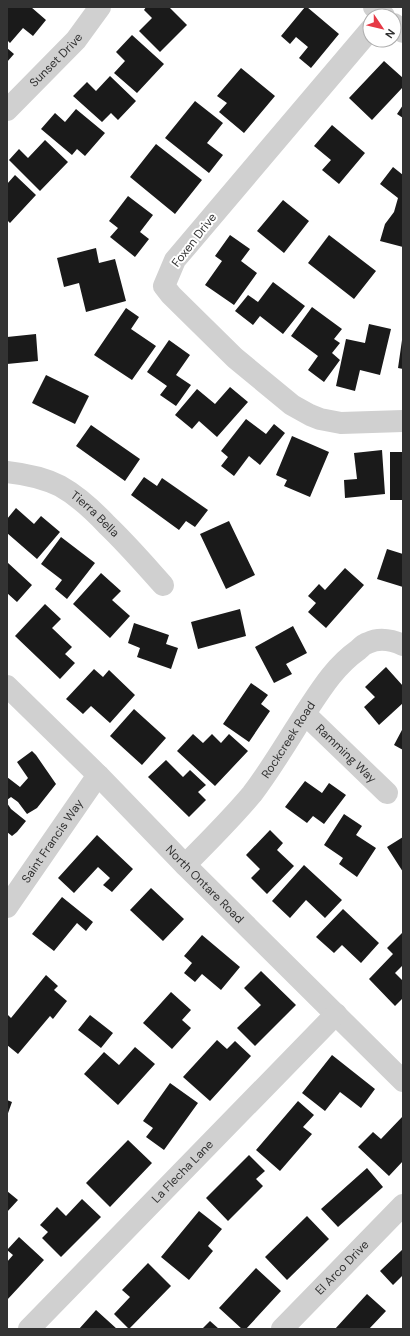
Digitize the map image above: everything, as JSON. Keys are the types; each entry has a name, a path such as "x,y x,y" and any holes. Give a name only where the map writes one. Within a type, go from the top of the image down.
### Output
{"street":[{"name":"Sunset Drive","path":"7,110 76,40 100,7"},
{"name":"Foxen Drive","path":"362,40 175,260 164,286 171,295 235,358 292,405 320,419 341,423 403,421"},
{"name":"Tierra Bella","path":"7,472 42,479 59,486 76,496 91,508 129,546 163,586"},
{"name":"Rockcreek Road","path":"185,865 216,835 252,794 305,714 322,685 335,669 350,655 368,643 376,640 391,640 403,646"},
{"name":"North Ontare Road","path":"7,686 98,775 185,865 403,1081"},
{"name":"Ramming Way","path":"305,714 387,793"},
{"name":"Saint Francis Way","path":"7,907 98,775"},
{"name":"La Flecha Lane","path":"29,1329 336,1014"},
{"name":"El Arco Drive","path":"282,1329 403,1205"}],"building":[{"path":"7,7 31,7 46,20 33,36 23,28 10,43 7,40"},
{"path":"146,7 169,7 187,25 160,52 139,31 152,18 144,10"},
{"path":"305,7 307,7 339,34 311,68 299,58 308,47 296,37 290,44 281,36"},
{"path":"132,35 164,64 137,93 114,73 125,61 116,52"},
{"path":"7,48 14,54 7,62"},
{"path":"384,61 403,78 403,87 372,120 349,98"},
{"path":"241,68 275,96 244,133 219,112 227,103 217,96"},
{"path":"110,76 136,101 118,120 111,113 102,122 73,96 87,82 96,91"},
{"path":"195,101 223,123 207,143 223,155 209,173 165,138"},
{"path":"403,105 403,118 397,114"},
{"path":"76,109 105,133 85,156 77,149 72,155 41,129 55,113 65,122"},
{"path":"332,125 365,153 339,184 322,170 331,160 314,146"},
{"path":"45,140 68,162 40,191 9,160 19,149 28,158"},
{"path":"156,144 202,180 175,214 130,177"},
{"path":"393,167 403,175 403,247 380,241 385,224 394,212 398,198 380,184"},
{"path":"15,175 36,195 10,223 7,220 7,184"},
{"path":"128,196 153,215 140,232 149,239 135,257 110,237 118,228 109,221"},
{"path":"283,200 309,221 284,253 257,231"},
{"path":"230,235 250,249 241,261 257,273 234,305 205,285 222,261 215,256"},
{"path":"329,235 376,271 354,299 308,263"},
{"path":"96,248 99,263 115,259 126,301 86,312 79,283 64,287 57,258"},
{"path":"273,282 305,306 283,334 260,316 253,325 235,311 248,295 258,302"},
{"path":"312,307 342,329 334,339 340,343 332,353 340,360 324,382 308,370 318,356 291,336"},
{"path":"126,308 139,317 131,329 156,346 132,380 94,355"},
{"path":"369,324 391,329 380,375 360,370 355,391 336,386 346,339 365,343"},
{"path":"36,334 38,361 7,364 7,337"},
{"path":"169,340 190,355 176,375 191,385 176,406 160,395 167,386 147,372"},
{"path":"403,340 403,369 398,368"},
{"path":"46,375 89,396 75,424 32,403"},
{"path":"230,387 248,402 217,437 199,421 192,429 175,415 197,389 215,404"},
{"path":"246,419 266,434 274,424 285,433 260,465 249,456 234,476 221,466 228,457 221,451"},
{"path":"91,425 140,459 125,481 76,446"},
{"path":"292,436 329,452 310,497 284,486 287,480 276,475"},
{"path":"382,450 385,494 345,498 344,480 357,479 354,453"},
{"path":"390,452 403,452 403,500 390,500"},
{"path":"144,477 157,486 162,478 208,510 195,527 186,521 179,530 131,495"},
{"path":"16,508 34,524 41,516 60,532 37,559 7,533 7,519"},
{"path":"229,521 255,575 226,589 200,534"},
{"path":"61,537 95,563 67,599 55,589 62,580 41,564"},
{"path":"387,549 403,554 403,587 377,579"},
{"path":"7,562 32,585 17,602 7,593"},
{"path":"345,568 364,585 326,628 308,612 316,603 308,596 319,584 325,590"},
{"path":"101,573 121,591 112,600 130,616 110,638 73,604"},
{"path":"45,604 61,619 52,628 72,647 65,654 75,663 60,679 15,636"},
{"path":"240,609 246,636 198,649 191,622"},
{"path":"134,623 169,635 166,644 178,648 171,669 137,657 140,648 128,643"},
{"path":"293,626 307,653 286,664 292,674 274,683 255,647"},
{"path":"386,667 403,686 403,703 379,725 364,707 375,697 365,687"},
{"path":"94,669 103,677 109,670 135,695 110,723 91,706 83,714 66,699"},
{"path":"251,683 268,695 261,704 270,711 249,742 223,724"},
{"path":"134,709 166,738 142,765 110,736"},
{"path":"403,728 403,750 394,745"},
{"path":"193,734 203,743 212,734 221,743 229,734 248,751 215,786 177,751"},
{"path":"32,751 56,784 37,808 27,814 18,802 11,797 7,800 7,777 20,787 28,778 17,762"},
{"path":"166,760 183,777 190,770 206,785 198,792 206,800 189,817 148,777"},
{"path":"305,781 322,793 329,783 346,795 324,824 313,816 307,823 285,807"},
{"path":"7,803 11,809 26,821 12,836 7,832"},
{"path":"344,814 362,826 356,835 376,848 357,877 339,864 343,858 324,845"},
{"path":"270,830 283,843 277,850 294,866 267,894 251,878 260,869 246,855"},
{"path":"97,835 133,869 112,892 103,885 110,878 98,867 74,893 58,878"},
{"path":"403,837 403,872 387,847"},
{"path":"304,865 342,900 325,918 306,900 290,918 272,901"},
{"path":"151,888 184,919 163,941 130,910"},
{"path":"62,897 93,922 86,931 77,923 54,951 32,934"},
{"path":"343,909 379,943 361,963 342,945 334,953 316,937"},
{"path":"402,933 403,965 395,973 403,981 403,998 395,1006 369,979 393,954 387,948"},
{"path":"202,935 240,967 221,990 202,974 195,982 184,973 192,963 184,956"},
{"path":"261,971 296,1005 255,1046 237,1028 261,1005 244,988"},
{"path":"46,975 58,986 54,990 67,1001 53,1019 50,1016 18,1054 7,1045 7,1014 11,1018"},
{"path":"171,992 191,1010 182,1020 191,1028 172,1049 143,1023"},
{"path":"90,1015 113,1033 101,1048 78,1030"},
{"path":"217,1040 227,1049 235,1041 251,1056 210,1101 183,1077"},
{"path":"135,1047 155,1064 118,1105 84,1074 104,1052 119,1065"},
{"path":"332,1055 375,1089 361,1108 340,1092 325,1111 302,1093"},
{"path":"170,1083 198,1103 164,1150 146,1137 153,1128 143,1121"},
{"path":"7,1100 12,1102 7,1116"},
{"path":"298,1101 314,1115 303,1127 312,1134 280,1171 256,1150"},
{"path":"403,1116 403,1161 389,1176 358,1147 373,1132 381,1139"},
{"path":"128,1140 152,1163 110,1207 86,1183"},
{"path":"249,1155 265,1171 256,1179 263,1186 228,1221 206,1198"},
{"path":"367,1168 383,1187 338,1227 321,1209"},
{"path":"7,1191 18,1200 7,1212"},
{"path":"82,1199 101,1217 61,1257 42,1238 48,1232 40,1225 57,1207 66,1216"},
{"path":"199,1211 222,1229 208,1246 213,1251 189,1280 161,1257"},
{"path":"307,1216 329,1239 287,1280 265,1257"},
{"path":"19,1237 44,1260 7,1300 7,1262 13,1255 7,1250"},
{"path":"403,1249 403,1275 393,1285 380,1271"},
{"path":"148,1263 171,1286 129,1329 114,1314 130,1297 122,1290"},
{"path":"256,1268 281,1291 246,1329 242,1329 219,1308"},
{"path":"367,1294 386,1311 369,1329 335,1329"},
{"path":"96,1310 117,1329 79,1329"},
{"path":"210,1321 219,1329 202,1329"}]}
